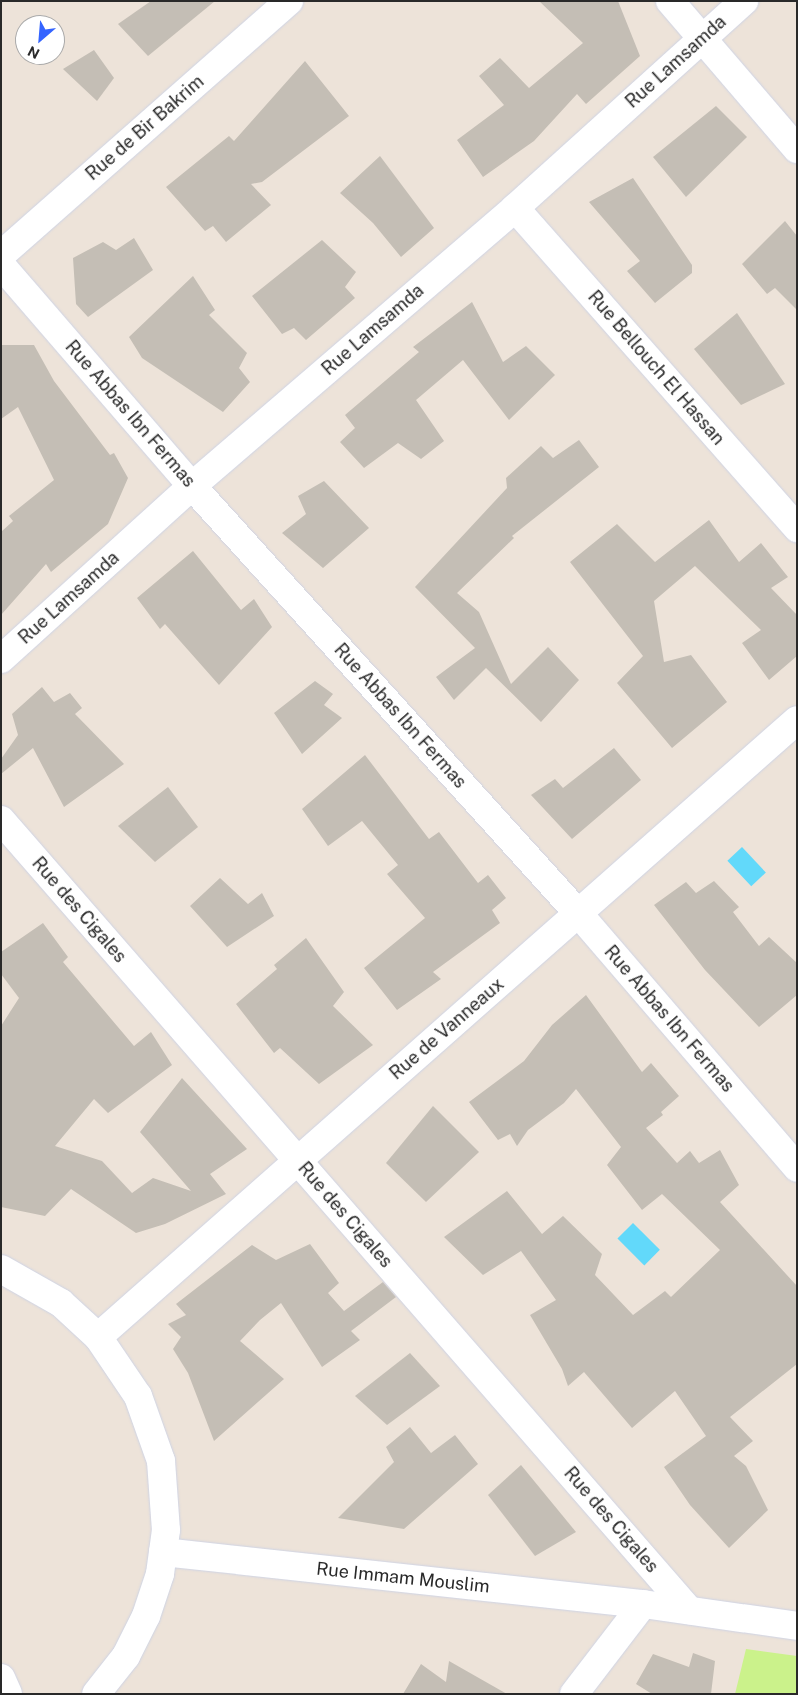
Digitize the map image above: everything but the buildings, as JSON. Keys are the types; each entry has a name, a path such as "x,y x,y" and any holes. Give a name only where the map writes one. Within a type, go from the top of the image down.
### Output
{"street":[{"name":"Rue de Bir Bakrim","path":"1,255 289,1"},
{"path":"670,1 797,149"},
{"name":"Rue Lamsamda","path":"1,659 192,486 515,208 744,1"},
{"name":"Rue Bellouch El Hassan","path":"515,208 797,528"},
{"name":"Rue Abbas Ibn Fermas","path":"1,265 192,486 578,913 797,1168"},
{"name":"Rue de Vanneaux","path":"98,1337 797,720"},
{"name":"Rue des Cigales","path":"1,820 689,1610"},
{"path":"1,1268 61,1303 98,1337 130,1381 152,1428 166,1495 163,1552 146,1616 126,1656 96,1694"},
{"name":"Rue Immam Mouslim","path":"163,1552 643,1604 797,1626"},
{"path":"574,1694 643,1604"},
{"path":"1,1678 8,1694"}],"green space":[{"path":"746,1649 797,1656 797,1694 735,1694"}],"water":[{"path":"742,847 766,873 751,886 727,861"},
{"path":"633,1223 660,1250 644,1265 617,1239"}]}
